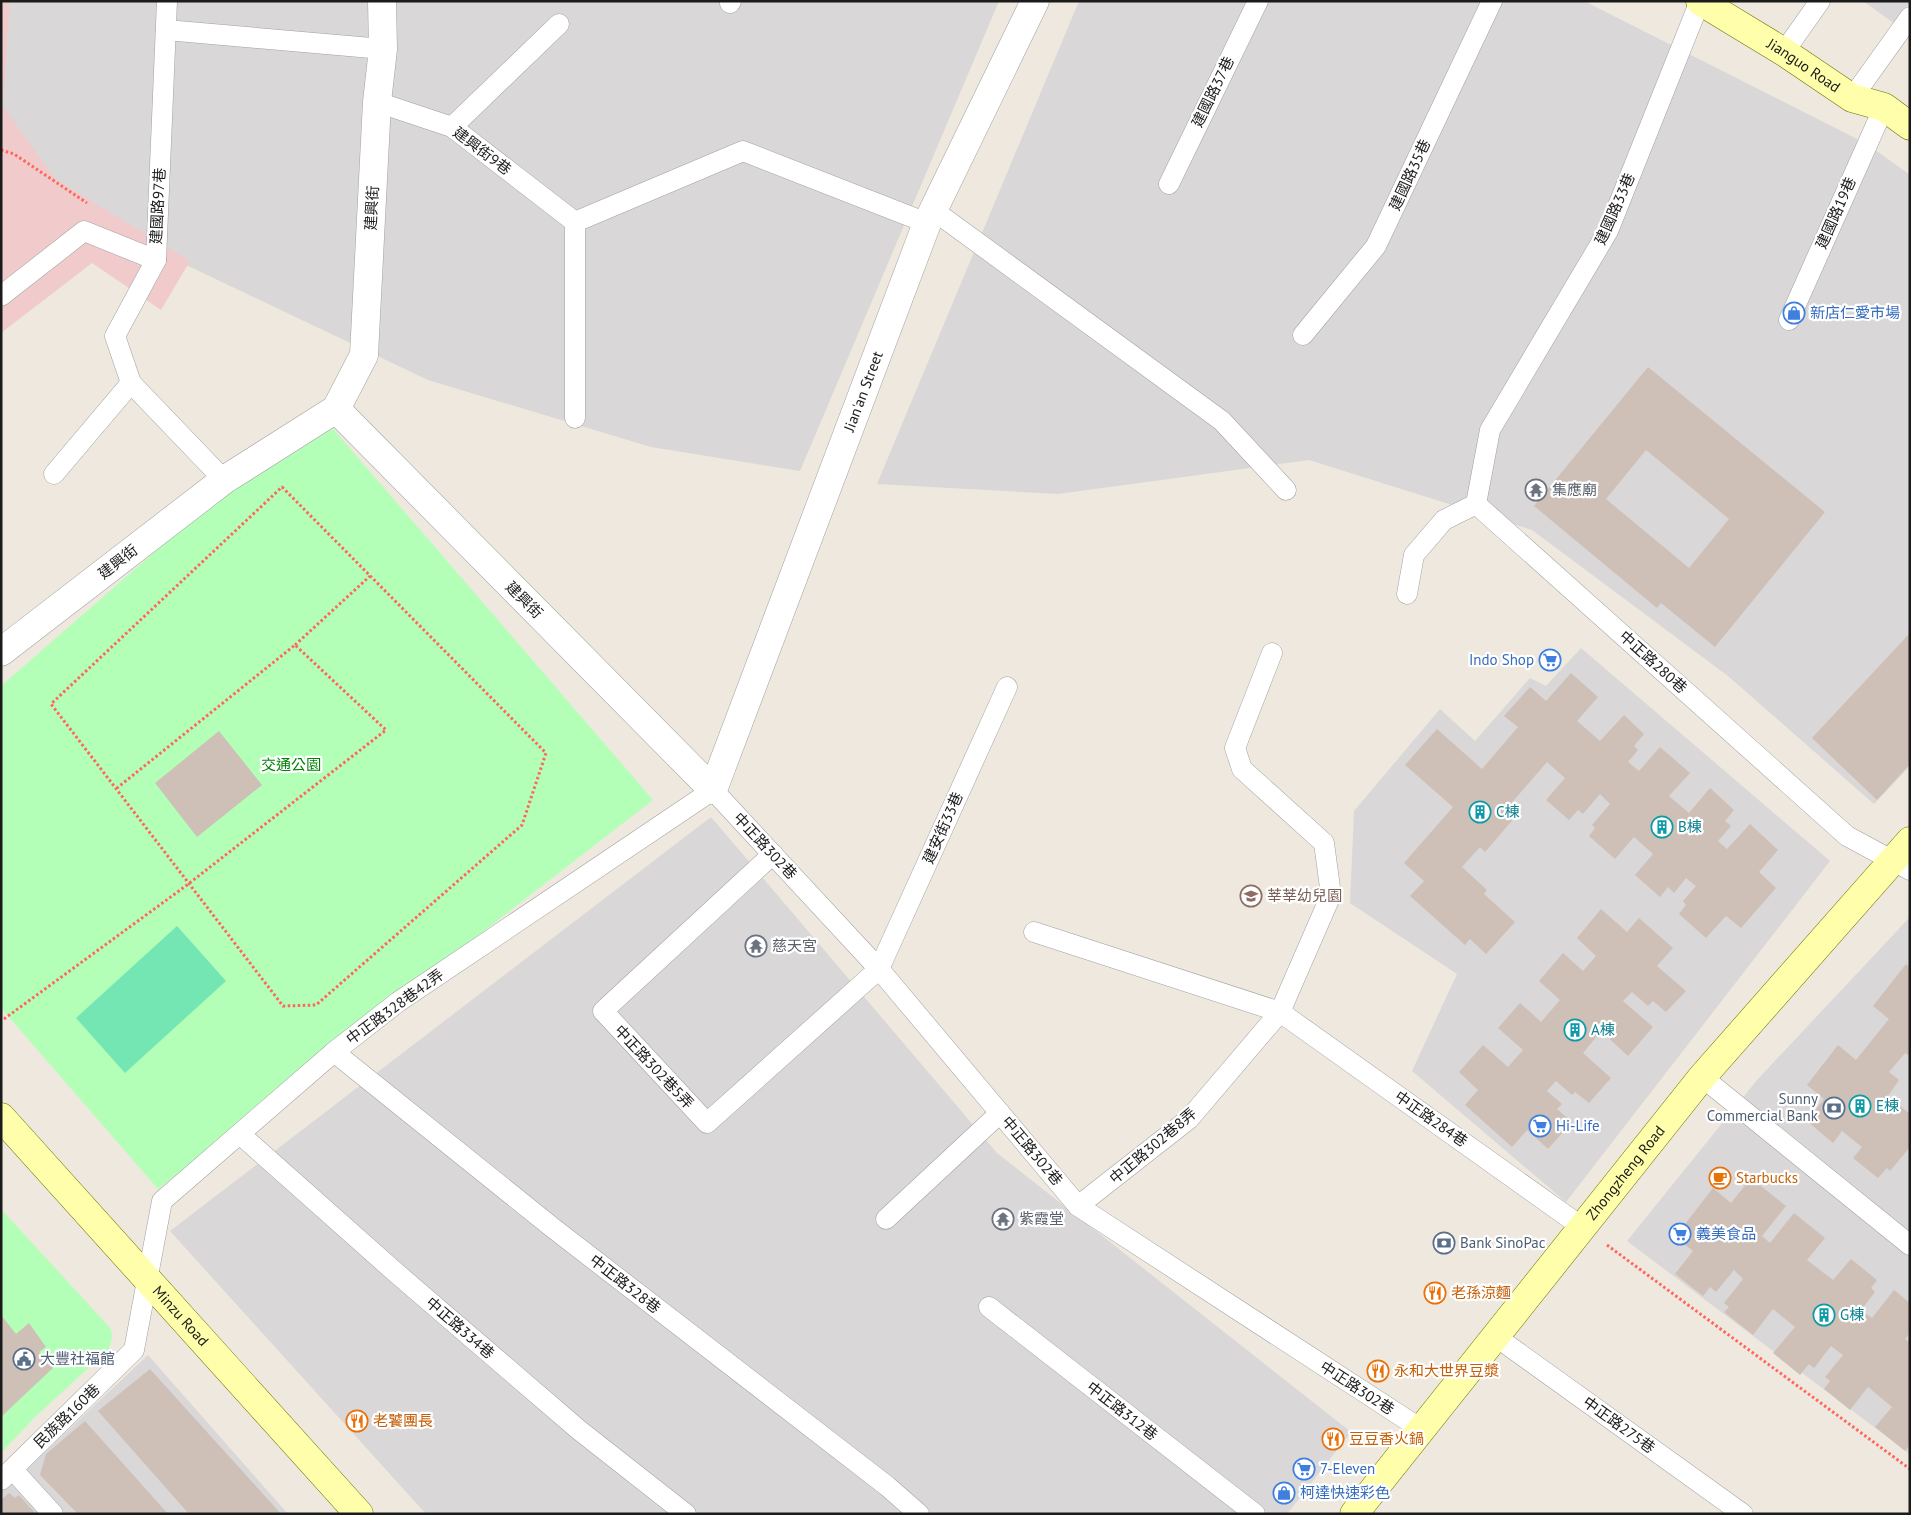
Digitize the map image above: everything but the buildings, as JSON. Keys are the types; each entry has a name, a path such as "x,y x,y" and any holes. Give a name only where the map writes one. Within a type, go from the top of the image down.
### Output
{"street":[{"name":"建興街","path":"1,652 224,480 336,409 364,355 377,102 382,49 382,1"},
{"name":"Jian'an Street","path":"712,790 930,216 1035,1"},
{"name":"Jianguo Road","path":"1700,1 1784,52 1852,98 1884,107 1910,126"},
{"name":"建興街","path":"336,409 712,790"},
{"name":"Zhongzheng Road","path":"1354,1514 1702,1077 1904,857"},
{"name":"Minzu Road","path":"1,1118 359,1514"}],"lane":[{"name":"建國路97巷","path":"84,232 156,260 168,1"},
{"name":"建國路37巷","path":"1169,184 1258,1"},
{"name":"建國路35巷","path":"1303,334 1376,246 1492,1"},
{"name":"建國路33巷","path":"1476,504 1490,430 1608,231 1700,1"},
{"path":"1784,52 1820,1"},
{"path":"1852,98 1910,18"},
{"path":"452,127 559,24"},
{"path":"166,30 382,49"},
{"name":"建興街9巷","path":"377,102 452,127 575,222"},
{"name":"建國路19巷","path":"1789,320 1884,107"},
{"path":"575,418 575,222 743,151 930,216 1222,421 1286,490"},
{"path":"1,296 84,232"},
{"path":"156,260 115,336 131,383 224,480"},
{"path":"54,474 131,383"},
{"path":"1407,594 1414,555 1444,520 1476,504"},
{"name":"中正路280巷","path":"1476,504 1847,836 1904,857"},
{"name":"中正路302巷8弄","path":"1078,1206 1189,1119 1280,1012 1331,895 1324,843 1242,769 1235,748 1272,653"},
{"name":"建安街33巷","path":"879,969 1007,687"},
{"name":"中正路302巷","path":"712,790 879,969 1078,1206 1421,1429"},
{"name":"中正路328巷42弄","path":"147,1280 162,1201 241,1135 334,1052 398,1002 712,790"},
{"name":"中正路302巷5弄","path":"773,854 602,1011 707,1123 879,969"},
{"name":"中正路284巷","path":"1034,932 1280,1012 1582,1227"},
{"name":"中正路328巷","path":"334,1052 545,1222 887,1486 919,1514"},
{"path":"1702,1077 1910,1245"},
{"path":"886,1219 1000,1113"},
{"name":"中正路334巷","path":"241,1135 394,1271 579,1430 686,1514"},
{"name":"民族路160巷","path":"53,1514 7,1475 134,1350 147,1280"},
{"name":"中正路312巷","path":"989,1307 1255,1514"},
{"name":"中正路275巷","path":"1495,1336 1743,1514"}],"path":[{"path":"1,150 14,154 87,202 84,232"},
{"path":"282,487 546,753 522,825 316,1005 283,1006 187,884 117,788 51,704 282,487"},
{"path":"117,788 295,645 370,576"},
{"path":"4,1019 187,884 386,730 295,645"},
{"path":"1582,1227 1910,1469"}],"shaded area":[{"path":"1,1 10,1 3,106 55,179 190,261 161,310 92,263 1,333"},
{"path":"4,1 999,1 800,471 651,447 428,380 182,263 1,155"},
{"path":"1079,1 1584,1 1867,144 1910,175 1910,766 1874,804 1728,676 1532,530 1309,460 1058,494 877,484"},
{"path":"1863,1 1910,1 1895,24"},
{"path":"1581,648 1830,861 1566,1202 1412,1071 1457,974 1350,903 1354,811 1440,709 1475,741 1530,678 1546,686"},
{"path":"711,817 997,1153 1351,1432 1287,1514 426,1514 170,1231"},
{"path":"1910,917 1910,1454 1627,1241 1757,1080"},
{"path":"148,1355 288,1514 1,1514 1,1493"}],"green space":[{"name":"交通公園","path":"328,423 653,800 334,1047 158,1189 1,1008 1,686 252,467"},
{"path":"177,926 226,981 125,1073 76,1018"},
{"path":"1,1209 111,1329 112,1338 109,1349 36,1416 1,1453"}],"place":[{"name":"新店仁愛市場","path":"1794,313"},
{"name":"集應廟","path":"1536,490"},
{"name":"Indo Shop","path":"1550,660"},
{"name":"C棟","path":"1480,812"},
{"name":"B棟","path":"1662,827"},
{"name":"莘莘幼兒園","path":"1251,896"},
{"name":"慈天宮","path":"756,946"},
{"name":"A棟","path":"1575,1030"},
{"name":"E棟","path":"1860,1106"},
{"name":"Sunny Commercial Bank","path":"1834,1108"},
{"name":"Hi-Life","path":"1540,1126"},
{"name":"Starbucks","path":"1720,1178"},
{"name":"紫霞堂","path":"1003,1219"},
{"name":"義美食品","path":"1680,1234"},
{"name":"Bank SinoPac","path":"1444,1243"},
{"name":"老孫涼麵","path":"1435,1293"},
{"name":"G棟","path":"1824,1315"},
{"name":"大豐社福館","path":"24,1359"},
{"name":"永和大世界豆漿","path":"1378,1371"},
{"name":"老饕團長","path":"357,1421"},
{"name":"豆豆香火鍋","path":"1333,1439"},
{"name":"7-Eleven","path":"1304,1469"},
{"name":"柯達快速彩色","path":"1284,1493"}]}
